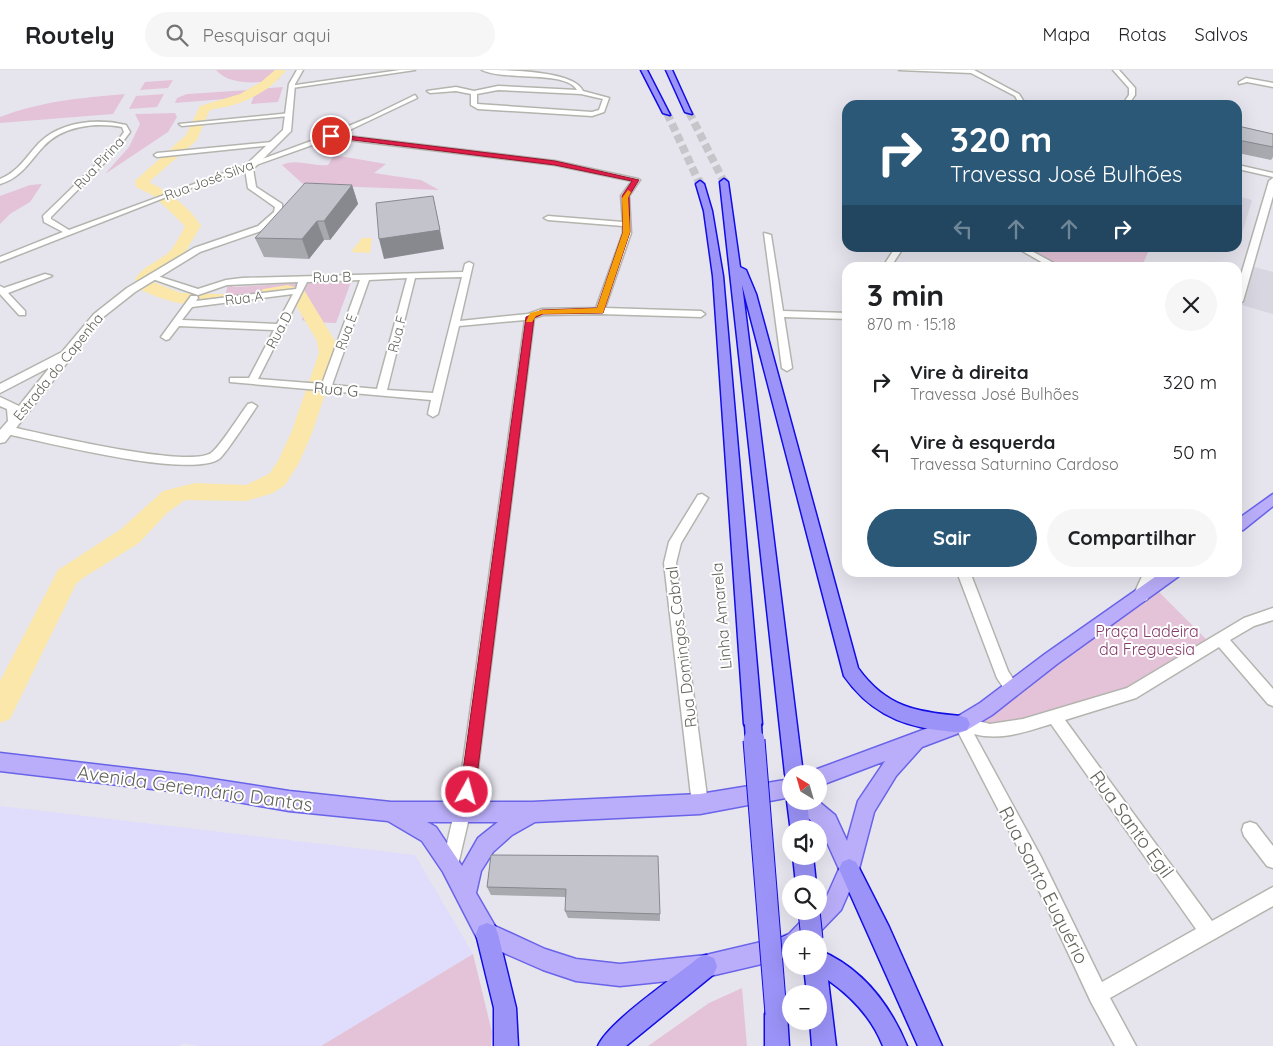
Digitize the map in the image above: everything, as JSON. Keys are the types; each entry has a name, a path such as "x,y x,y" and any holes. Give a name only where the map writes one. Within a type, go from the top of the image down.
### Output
{"highway":[{"path":"644,70 667,113"},
{"path":"669,70 689,112"},
{"path":"724,182 785,688 790,765"},
{"name":"Linha Amarela","path":"700,184 708,211 718,276 777,1046"},
{"path":"733,250 751,294 850,671 858,685 887,708 917,720 961,724"},
{"path":"849,869 930,1046"},
{"path":"488,934 505,1008 506,1046"},
{"path":"610,1046 626,1030 706,966"},
{"path":"827,967 856,986 879,1012 895,1046"},
{"path":"822,1030 824,1046"}],"main road":[{"path":"1242,523 1273,499"},
{"path":"828,775 961,724 986,709 1012,688 1167,577"},
{"path":"807,930 834,903 849,869 865,808 875,788 888,770 917,740"},
{"name":"Avenida Geremário Dantas","path":"0,762 186,784 289,802 391,812 532,812 700,804 782,791"},
{"path":"814,810 828,822 849,869"},
{"name":"Avenida Geremário Dantas","path":"391,812 430,834 450,864 488,934"},
{"path":"466,894 466,877 473,861 490,840 509,824 532,812"},
{"path":"488,934 543,959 576,970 620,975 706,966 782,947"}],"street":[{"path":"251,165 287,131 292,86 296,74 300,70"},
{"path":"359,77 401,70"},
{"path":"292,86 412,70"},
{"path":"484,70 561,74 579,86 580,92"},
{"path":"902,70 971,70 1017,94 1021,100"},
{"path":"1116,70 1132,88 1132,95 1128,100"},
{"path":"1241,83 1246,80 1273,85"},
{"path":"430,91 456,89 474,93 498,88 580,92 606,98 602,111 592,114 478,107 474,105 474,93"},
{"name":"Rua José Silva","path":"0,260 172,193 331,136 416,97"},
{"path":"182,124 289,114"},
{"name":"Rua Pirina","path":"0,182 19,173 48,139 62,131 103,123 124,126 127,132 113,151 47,216 47,220 69,233"},
{"path":"331,136 555,163 636,180 625,196 625,224 627,232 600,311"},
{"path":"157,155 272,144"},
{"name":"Estrada do Capenha","path":"7,430 98,316 131,290 197,250 261,228 279,213 279,206 252,188 249,169 251,165"},
{"path":"1242,168 1273,175"},
{"path":"1242,287 1273,181"},
{"path":"548,218 625,224"},
{"path":"767,234 787,368"},
{"path":"1029,252 1048,262"},
{"name":"Rua B","path":"193,299 226,283 304,278 412,275 468,269 456,324"},
{"name":"Rua F","path":"381,392 412,275"},
{"path":"22,314 1,291 48,276"},
{"name":"Rua E","path":"326,388 366,276"},
{"path":"151,278 193,299 178,323 166,337"},
{"name":"Rua D","path":"252,381 300,292 304,278"},
{"name":"Rua A","path":"193,299 300,292"},
{"path":"433,414 456,324 530,317 542,312 600,311 701,314"},
{"path":"780,314 842,316"},
{"path":"450,864 467,792 530,317"},
{"path":"178,323 280,327"},
{"path":"0,389 67,353"},
{"name":"Rua G","path":"234,380 438,398"},
{"path":"0,401 13,407 7,430 153,459 183,462 210,459 215,456 252,406"},
{"name":"Rua Domingos Cabral","path":"700,804 670,563 675,542 702,498"},
{"path":"965,577 999,668 1012,688"},
{"path":"1141,596 1150,577"},
{"path":"961,724 990,731 1023,726 1131,693 1249,622 1273,614"},
{"path":"1220,640 1273,699"},
{"name":"Rua Santo Egil","path":"1054,717 1209,932"},
{"name":"Rua Santo Euquério","path":"961,724 1035,863 1098,995 1126,1046"},
{"path":"1250,830 1273,860"},
{"path":"1098,995 1273,896"}],"shaded area":[{"path":"1242,197 1252,200 1242,234"},
{"path":"362,238 372,238 370,253 351,252"},
{"path":"1247,265 1273,272 1273,314 1242,305 1242,287"},
{"path":"0,806 415,855 473,954 321,1046 198,1046 184,1043 179,1046 0,1046"}],"green space":[{"path":"216,70 284,70 278,80 245,82 229,79"},
{"path":"173,80 168,88 140,90 145,82"},
{"path":"283,87 278,102 251,104 256,89"},
{"path":"249,90 237,98 175,103 177,98 187,94"},
{"path":"125,94 113,114 0,123 0,117 31,107 77,99"},
{"path":"164,94 157,107 129,109 136,96"},
{"path":"175,113 177,117 168,132 105,174 129,147 140,124 135,114"},
{"path":"334,155 386,164 374,173 421,180 439,190 304,185 282,165 299,162 328,165"},
{"path":"42,184 30,202 10,214 0,224 0,196 30,185"},
{"path":"1030,252 1148,252 1144,262 1050,262"},
{"path":"348,280 351,282 336,323 302,320 305,306 294,291 225,296 228,284 234,287"},
{"name":"Praça Ladeira da Freguesia","path":"1158,591 1207,640 1164,670 1126,688 1016,722 996,725 975,722 1087,644 1144,597"},
{"path":"473,954 492,1032 491,1046 321,1046"},
{"path":"742,988 747,1046 648,1046 709,1003"}],"building":[{"path":"1242,127 1273,134 1273,147 1242,141"},
{"path":"305,183 352,185 324,221 317,221 302,239 255,238"},
{"path":"433,196 440,230 379,239 376,203"},
{"path":"491,855 658,856 660,914 565,911 566,889 487,887"}],"waterway":[{"path":"220,299 181,299 164,294 145,285 143,279 150,271 176,254 193,226 159,193 141,184 142,181 192,137 204,109 228,103 252,93 265,85 281,70"},
{"path":"0,710 67,577 130,536 171,497 195,491 246,493 269,485 280,476 302,433 329,353 326,341 298,294 288,290 269,293"}],"tunnel":[{"path":"689,112 723,180"},
{"path":"667,113 698,180"},
{"path":"698,179 700,184"}],"slow traffic":[{"path":"529,320 532,315 542,312 600,311 627,232 625,224 627,204 625,196 628,192"}],"route":[{"path":"331,136 555,163 636,180 625,196 627,204 625,224 627,232 600,311 542,312 530,317 519,388 467,792"}]}
